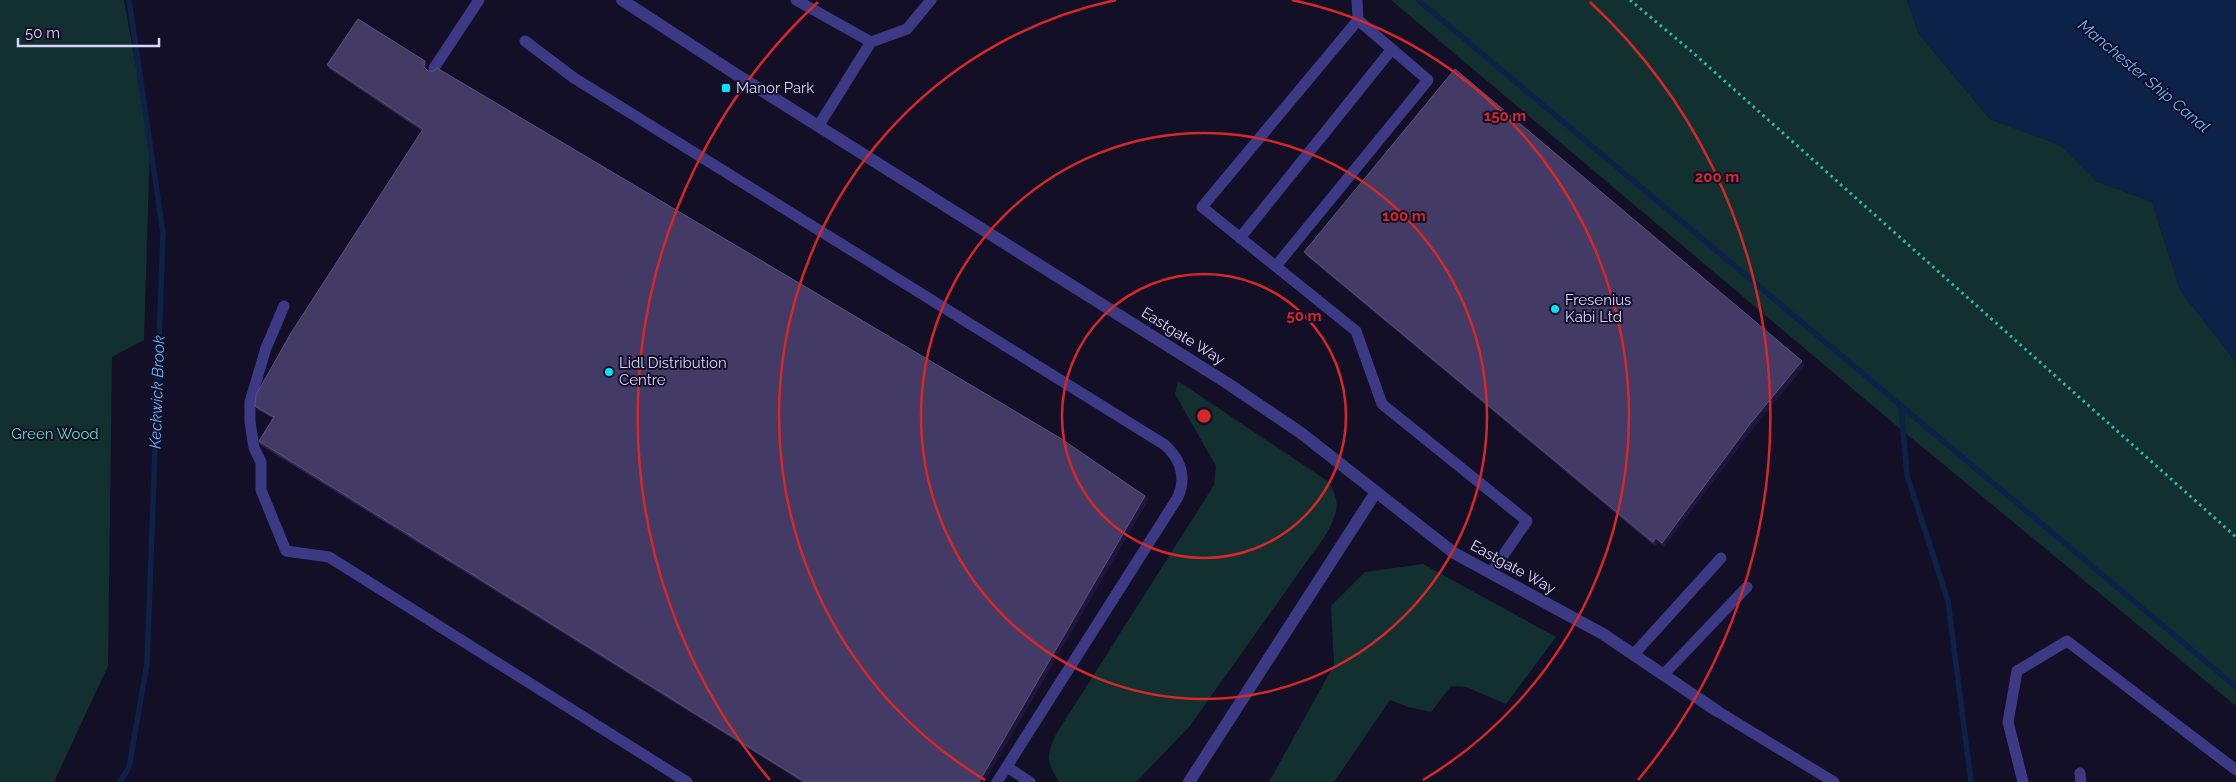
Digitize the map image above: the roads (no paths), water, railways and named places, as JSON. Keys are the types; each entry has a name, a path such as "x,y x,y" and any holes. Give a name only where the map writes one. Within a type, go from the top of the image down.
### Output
{"street":[{"name":"Eastgate Way","path":"622,0 734,74 1227,383 1301,433 1454,553 1603,634 1717,711"},
{"path":"1189,782 1376,492"}],"lane":[{"path":"434,68 479,0"},
{"path":"818,125 871,42 907,29 931,0"},
{"path":"1357,0 1358,20 1202,207 1356,331 1382,404 1528,521 1491,573"},
{"path":"800,1 871,42"},
{"path":"1276,266 1428,80 1358,20"},
{"path":"525,41 574,78 1165,444 1173,452 1182,472 1183,481 1178,496 997,782"},
{"path":"1240,238 1392,49"},
{"path":"284,306 266,348 250,402 250,422 254,448 261,462 261,490 286,551 329,557 687,782"},
{"path":"1634,654 1721,558"},
{"path":"1664,674 1747,587"},
{"path":"2023,782 2008,722 2016,671 2067,641 2236,770"},
{"path":"1717,711 1834,782"},
{"path":"1007,767 1030,782"}],"water":[{"name":"Manchester Ship Canal","path":"1907,0 2236,0 2236,362 2180,290 2152,202 2096,181 2060,145 1990,119 1919,34"}],"waterway":[{"name":"Keckwick Brook","path":"120,782 129,767 147,664 163,233 129,0"},
{"path":"1418,0 2236,687"},
{"path":"1901,406 1907,475 1948,601 1971,782"}],"place":[{"name":"Manor Park","path":"726,88"},
{"name":"Fresenius Kabi Ltd","path":"1555,309"},
{"name":"Lidl Distribution Centre","path":"609,372"}],"park label":[{"name":"Green Wood","path":"55,434"}]}
